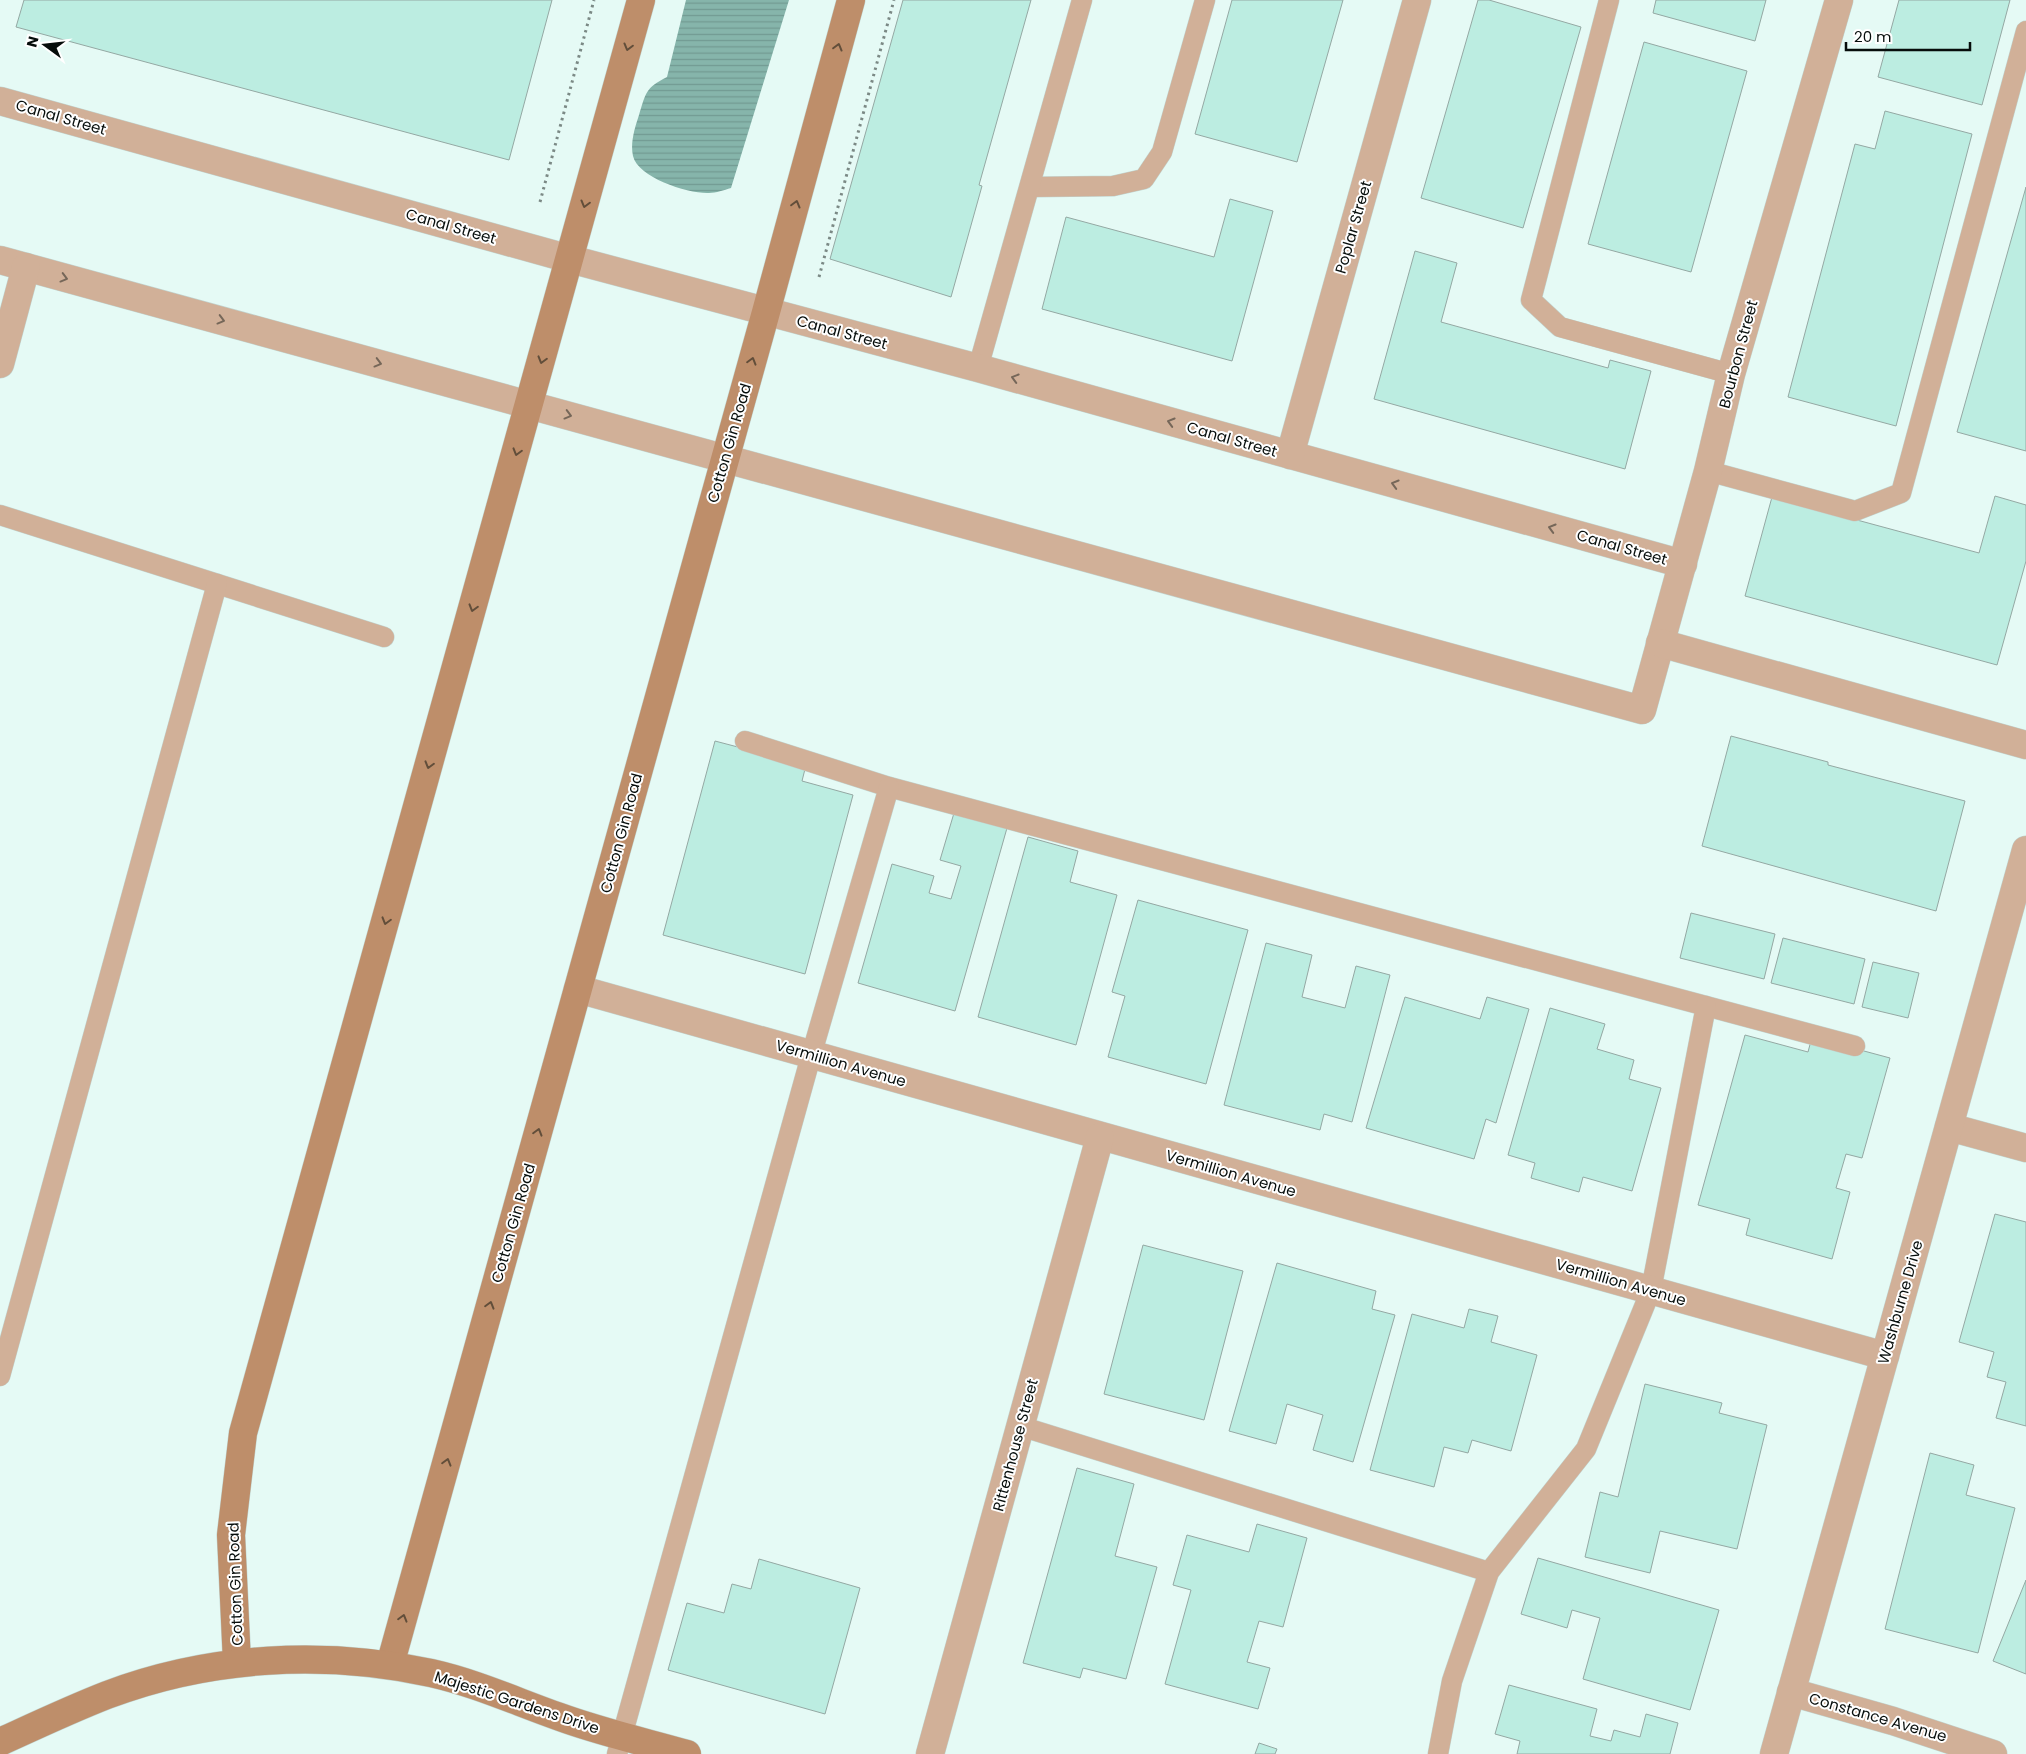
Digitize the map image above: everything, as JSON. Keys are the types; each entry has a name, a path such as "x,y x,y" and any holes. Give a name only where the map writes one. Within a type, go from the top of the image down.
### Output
{"street":[{"name":"Cotton Gin Road","path":"237,1663 231,1535 243,1434 641,0"},
{"name":"Cotton Gin Road","path":"390,1665 851,0"},
{"name":"Poplar Street","path":"1290,455 1417,0"},
{"name":"Bourbon Street","path":"724,458 1642,710 1708,470 1731,374 1839,0"},
{"name":"Canal Street","path":"0,100 570,260 978,368 1683,564"},
{"path":"0,260 724,458"},
{"path":"0,364 26,268"},
{"path":"1660,643 2026,745"},
{"name":"Washburne Drive","path":"1774,1754 2026,850"},
{"name":"Vermillion Avenue","path":"578,989 773,1043 811,1056 1885,1356"},
{"path":"1949,1127 2026,1148"},
{"name":"Rittenhouse Street","path":"930,1754 1100,1137"},
{"name":"Majestic Gardens Drive","path":"0,1742 108,1694 188,1672 237,1663 328,1660 390,1665 460,1681 577,1723 620,1745 687,1754"},
{"name":"Constance Avenue","path":"1791,1692 1894,1721 1993,1754"}],"lane":[{"path":"978,368 1082,0"},
{"path":"1030,187 1113,186 1144,179 1162,152 1205,0"},
{"path":"1609,0 1531,300 1560,327 1731,374"},
{"path":"1708,470 1855,511 1901,493 2026,31"},
{"path":"0,515 384,637"},
{"path":"0,1376 217,584"},
{"path":"745,741 889,787 1855,1046"},
{"path":"620,1745 811,1056 889,787"},
{"path":"1438,1754 1452,1682 1489,1572 1586,1449 1650,1290 1706,1006"},
{"path":"1020,1426 1489,1572"}],"path":[{"path":"540,202 594,0"},
{"path":"819,277 894,0"}],"shaded area":[{"path":"686,0 789,0 731,188 709,193 677,188 654,178 637,164 632,151 635,130 645,96 654,84 667,77"}],"building":[{"path":"24,0 552,0 509,160 16,27"},
{"path":"903,0 1031,0 979,185 982,186 951,297 830,259"},
{"path":"1232,0 1343,0 1297,162 1195,134"},
{"path":"1478,0 1489,0 1581,27 1523,228 1421,198"},
{"path":"1656,0 1766,0 1755,41 1653,13"},
{"path":"1899,0 2010,0 1982,105 1878,77"},
{"path":"1644,42 1747,71 1691,272 1588,244"},
{"path":"1885,111 1972,134 1896,426 1788,397 1855,144 1875,149"},
{"path":"2026,187 2026,451 1957,432"},
{"path":"1230,199 1273,211 1232,361 1042,309 1066,217 1214,257"},
{"path":"1415,251 1457,263 1441,322 1608,368 1610,360 1651,371 1625,469 1374,399"},
{"path":"1995,496 2026,505 2026,561 1997,665 1745,596 1772,497 1979,553"},
{"path":"1731,736 1828,762 1828,765 1965,801 1936,911 1702,846"},
{"path":"715,741 806,765 802,781 853,795 805,974 663,935"},
{"path":"954,813 1007,828 955,1011 858,983 892,864 934,876 929,893 951,899 961,866 940,860"},
{"path":"1028,837 1078,851 1070,882 1117,895 1076,1045 978,1017"},
{"path":"1138,900 1248,930 1206,1084 1108,1057 1125,996 1112,992"},
{"path":"1691,913 1775,934 1764,979 1680,958"},
{"path":"1783,938 1865,959 1854,1004 1771,983"},
{"path":"1266,943 1312,955 1302,997 1345,1008 1356,966 1390,975 1352,1122 1324,1114 1320,1130 1224,1105"},
{"path":"1873,962 1919,973 1908,1018 1862,1007"},
{"path":"1405,997 1480,1019 1487,997 1529,1009 1496,1123 1486,1119 1474,1159 1366,1128"},
{"path":"1550,1008 1605,1024 1597,1049 1634,1060 1629,1079 1661,1088 1632,1191 1583,1177 1579,1192 1531,1178 1535,1163 1508,1155"},
{"path":"1745,1035 1808,1052 1812,1037 1890,1058 1862,1158 1846,1154 1836,1188 1850,1192 1832,1259 1746,1235 1750,1219 1698,1205"},
{"path":"1995,1214 2026,1222 2026,1426 1996,1418 2006,1382 1987,1377 1994,1352 1959,1342"},
{"path":"1143,1245 1243,1271 1204,1420 1104,1394"},
{"path":"1277,1263 1376,1291 1372,1309 1395,1315 1353,1462 1313,1450 1323,1415 1287,1404 1276,1444 1229,1431"},
{"path":"1469,1309 1498,1316 1491,1342 1537,1355 1511,1451 1472,1440 1468,1453 1444,1447 1434,1487 1370,1470 1412,1314 1464,1328"},
{"path":"1645,1384 1722,1403 1719,1413 1767,1425 1737,1549 1660,1531 1650,1573 1585,1557 1600,1492 1618,1497"},
{"path":"1930,1453 1974,1465 1966,1495 2015,1508 1978,1653 1885,1629"},
{"path":"1077,1468 1134,1484 1115,1556 1157,1567 1126,1679 1083,1668 1080,1678 1023,1663"},
{"path":"1257,1524 1307,1538 1283,1627 1259,1621 1247,1662 1270,1668 1258,1709 1165,1684 1191,1590 1173,1585 1187,1535 1249,1552"},
{"path":"1538,1558 1719,1610 1690,1710 1583,1679 1600,1618 1572,1610 1567,1628 1521,1614"},
{"path":"759,1559 860,1588 825,1714 668,1670 687,1603 724,1613 732,1584 751,1589"},
{"path":"2026,1580 2026,1674 1993,1661"},
{"path":"1509,1685 1597,1709 1590,1736 1611,1741 1614,1730 1640,1737 1646,1714 1678,1723 1670,1754 1517,1754 1520,1741 1495,1734"},
{"path":"1259,1743 1277,1749 1275,1754 1255,1754"}]}
